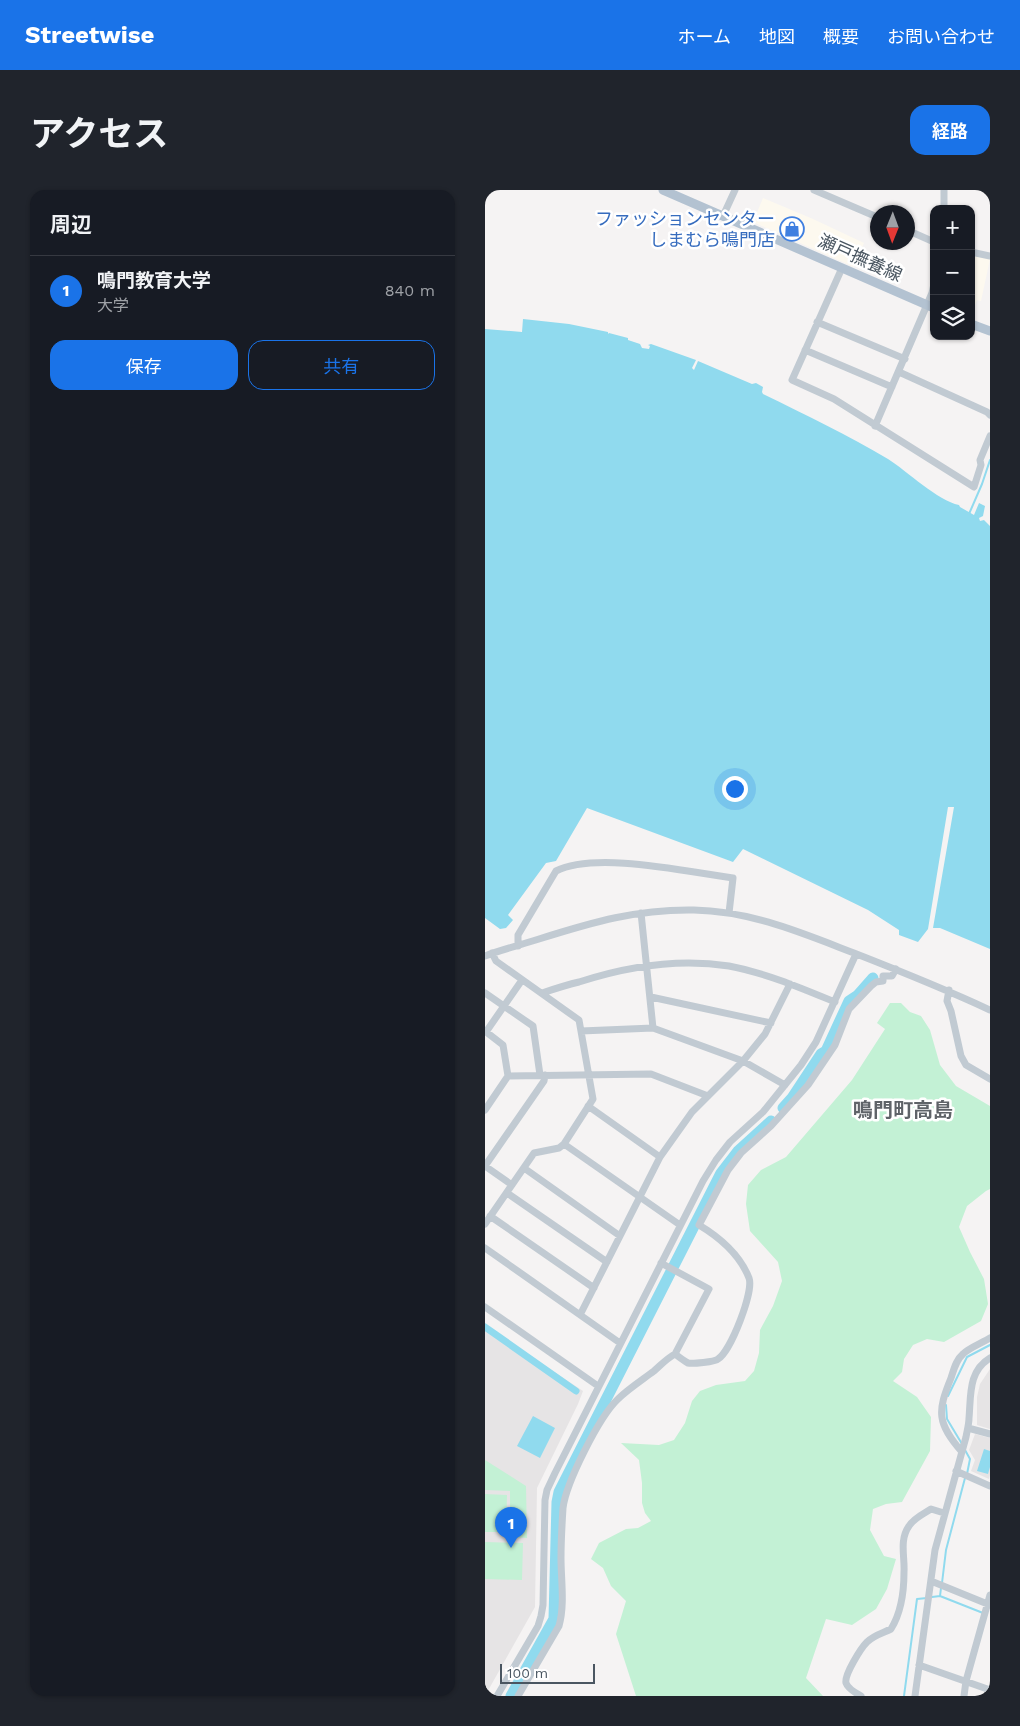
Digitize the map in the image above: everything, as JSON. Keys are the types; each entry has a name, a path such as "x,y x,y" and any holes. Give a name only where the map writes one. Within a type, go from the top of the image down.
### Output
{"main road":[{"name":"瀬戸撫養線","path":"663,190 930,307"},
{"path":"975,325 990,331"}],"street":[{"path":"723,216 735,190"},
{"path":"814,190 870,214"},
{"path":"944,190 944,205"},
{"path":"915,234 930,240"},
{"path":"975,253 990,256"},
{"path":"842,268 792,380 833,399 974,487 981,465 980,460 990,436"},
{"path":"875,426 930,307"},
{"path":"817,322 905,359"},
{"path":"805,350 892,387"},
{"path":"899,372 990,415"},
{"path":"518,946 518,935 556,872 579,864 624,863 733,878 729,913"},
{"path":"485,1224 534,1153 559,1148 593,1099 579,1020 496,961 489,954 609,918 641,912 695,910 729,913 780,925 895,968 949,990 990,1010"},
{"path":"641,912 648,965 653,1028"},
{"path":"497,1696 541,1616 543,1605 545,1500 547,1490 703,1181 730,1142 763,1112 801,1065 816,1042 856,954"},
{"path":"542,994 597,976 648,965 703,963 731,967 790,984 835,1002"},
{"path":"675,1354 688,1362 718,1359 731,1342 739,1325 748,1295 751,1284 742,1266 717,1236 699,1225 728,1170 741,1153 771,1126 808,1084 835,1045 849,1009 871,986 876,982 883,981 883,976 892,976 895,968"},
{"path":"485,1110 508,1076 503,1045 485,1032 522,980"},
{"path":"580,1314 661,1157 693,1112 743,1061 765,1034 790,984"},
{"path":"949,990 947,1001 951,1010 961,1056 966,1065 990,1079"},
{"path":"485,993 533,1026 543,1075 543,1080 485,1166 512,1185"},
{"path":"651,997 771,1023"},
{"path":"581,1031 653,1028 743,1061 785,1085"},
{"path":"508,1076 651,1074 708,1096"},
{"path":"588,1106 661,1157"},
{"path":"563,1144 681,1224"},
{"path":"523,1168 620,1236"},
{"path":"507,1193 607,1262"},
{"path":"491,1216 594,1288"},
{"path":"485,1248 620,1343"},
{"path":"518,1696 559,1626 562,1591 563,1516 567,1490 592,1437 606,1414 617,1399 675,1354 709,1289 661,1263"},
{"path":"485,1307 598,1386"},
{"path":"962,1452 942,1420 943,1397 961,1355 990,1338"},
{"path":"915,1696 935,1550 968,1428 972,1382 977,1370 988,1360"},
{"path":"968,1428 990,1434"},
{"path":"956,1471 990,1486"},
{"path":"861,1696 846,1684 847,1677 861,1649 875,1636 891,1629 900,1613 905,1573 903,1546 906,1531 915,1520 931,1509 944,1513"},
{"path":"931,1581 989,1604"},
{"path":"964,1696 966,1681 990,1595"},
{"path":"919,1665 990,1690"}],"shaded area":[{"path":"763,198 864,243 854,267 753,222"},
{"path":"975,256 990,259 981,301 977,300 975,305"},
{"path":"485,1326 583,1391 537,1488 535,1607 485,1696"},
{"path":"990,1369 990,1429 977,1425 977,1397 980,1384"},
{"path":"975,1434 990,1438 989,1479 971,1471 975,1460 969,1450"}],"green space":[{"path":"890,1003 901,1003 910,1012 921,1016 930,1030 940,1065 956,1086 990,1106 990,1189 967,1206 959,1227 984,1279 988,1304 981,1321 944,1342 927,1339 913,1345 904,1359 902,1372 893,1381 917,1397 931,1417 930,1451 902,1502 886,1504 873,1509 870,1530 884,1556 896,1559 887,1589 876,1609 852,1625 826,1619 806,1678 823,1696 636,1696 616,1634 626,1601 611,1586 603,1568 591,1559 599,1543 626,1529 638,1528 651,1521 645,1513 642,1503 639,1460 621,1443 659,1445 674,1440 685,1423 692,1401 700,1391 716,1385 745,1381 754,1371 759,1353 760,1330 773,1306 782,1281 778,1262 750,1231 746,1204 748,1185 761,1170 786,1157 852,1080 885,1029 877,1023"},
{"path":"485,1460 526,1486 527,1538 510,1537 510,1491 485,1490"},
{"path":"485,1494 507,1495 506,1532 485,1532"},
{"path":"485,1542 523,1543 522,1580 485,1579"}],"water":[{"path":"523,319 569,324 608,332 608,334 628,338 628,340 640,344 642,348 649,349 650,346 648,345 651,344 696,360 692,368 694,370 698,361 752,384 756,383 763,387 763,394 873,450 896,464 942,498 959,505 974,515 979,503 985,506 983,516 979,518 980,521 984,520 990,526 990,949 940,928 933,928 954,807 948,807 928,929 918,942 899,935 899,930 868,910 743,849 733,862 587,808 556,861 546,863 508,915 513,920 506,928 500,929 485,918 485,329 522,332"},
{"path":"533,1416 555,1428 540,1458 517,1446"},
{"path":"984,1449 990,1451 988,1474 977,1471"}],"waterway":[{"path":"969,514 990,460"},
{"path":"783,1108 792,1098 821,1054 826,1051 849,1001 858,995 873,978"},
{"path":"511,1696 554,1619 557,1502 559,1492 721,1173 738,1151 771,1121"},
{"path":"485,1327 576,1391"},
{"path":"948,1396 967,1357 990,1345"},
{"path":"946,1405 947,1419 962,1444"},
{"path":"965,1450 970,1459 967,1474"},
{"path":"942,1583 946,1550 965,1478"},
{"path":"940,1596 941,1588"},
{"path":"932,1597 940,1596 983,1613"},
{"path":"904,1696 917,1599 927,1598"}],"place":[{"name":"ファッションセンター しまむら鳴門店","path":"792,229"},
{"name":"鳴門教育大学","path":"511,1548"}],"district":[{"name":"鳴門町高島","path":"903,1110"}]}
